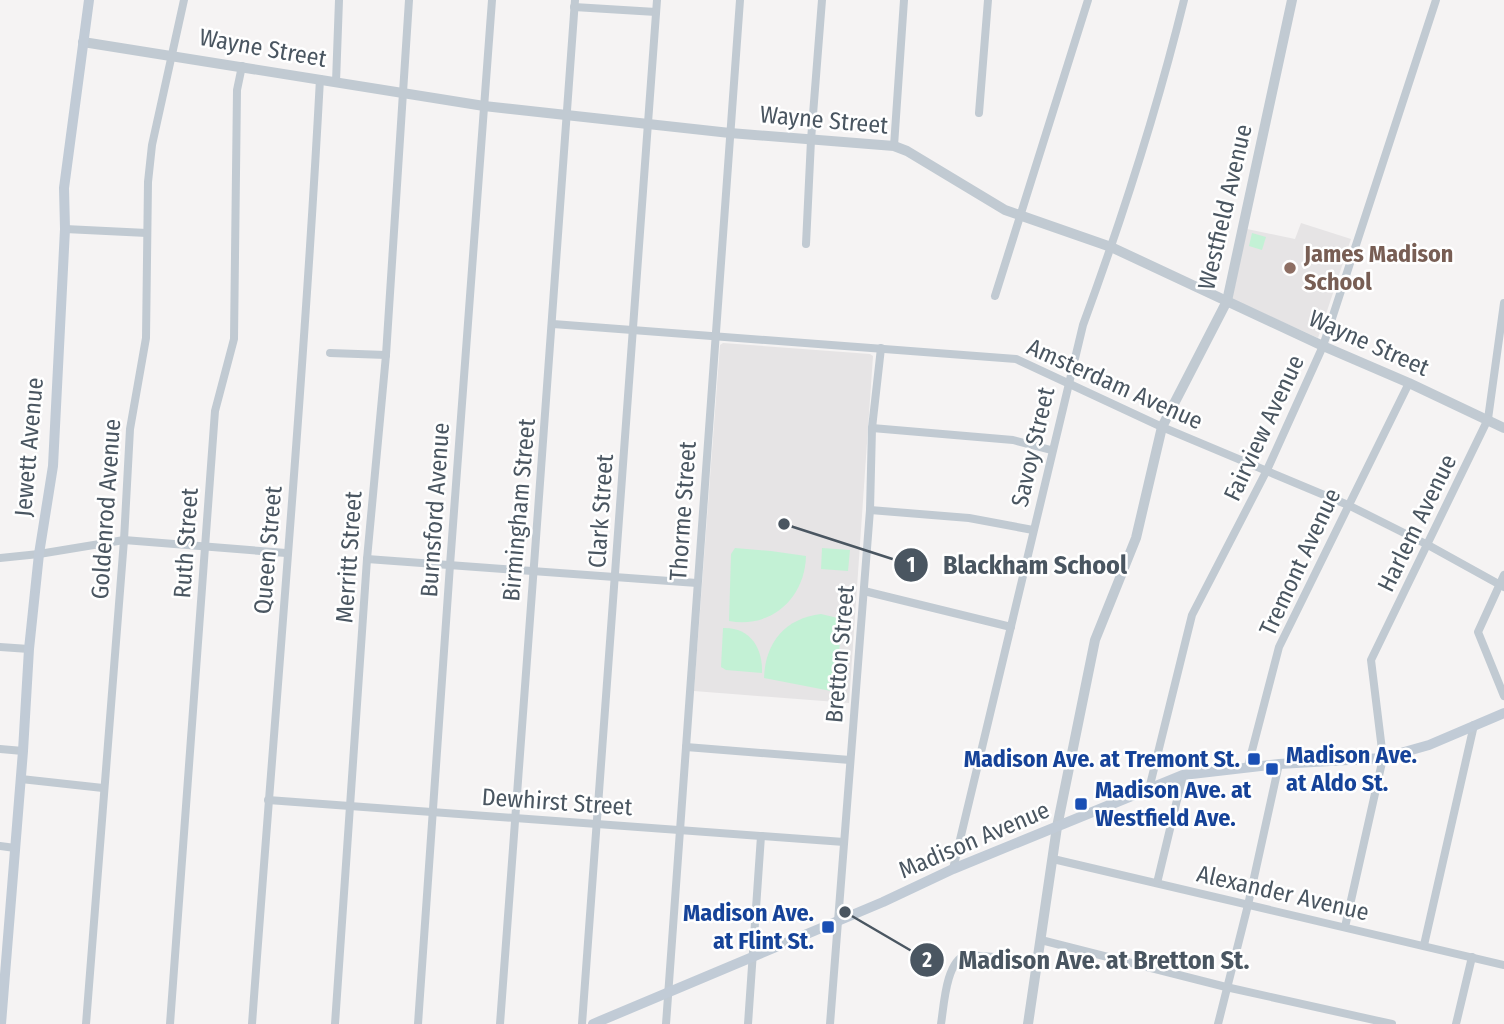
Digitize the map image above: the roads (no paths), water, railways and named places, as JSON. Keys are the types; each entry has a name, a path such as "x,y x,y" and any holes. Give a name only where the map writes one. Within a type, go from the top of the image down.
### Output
{"main road":[{"name":"Jewett Avenue","path":"1,1024 29,649 39,554 53,466 65,229 64,188 89,0"},
{"name":"Madison Avenue","path":"593,1024 838,921 953,869 1183,775 1248,766 1383,758 1429,745 1504,713"}],"street":[{"name":"Goldenrod Avenue","path":"86,1024 124,540 130,429 145,338 148,182 152,145 184,0"},
{"path":"337,82 339,0"},
{"name":"Merritt Street","path":"335,1024 368,559 386,355 409,0"},
{"name":"Burnsford Avenue","path":"418,1024 492,0"},
{"name":"Clark Street","path":"582,1024 657,0"},
{"name":"Thorme Street","path":"666,1024 740,0"},
{"path":"806,244 822,0"},
{"path":"894,146 904,0"},
{"path":"979,113 988,0"},
{"path":"995,296 1088,0"},
{"name":"Savoy Street","path":"953,869 1083,325 1111,247 1171,53 1184,0"},
{"name":"Westfield Avenue","path":"1030,1023 1057,827 1095,640 1136,538 1162,427 1227,301 1292,0"},
{"name":"Fairview Avenue","path":"1149,789 1192,615 1267,470 1323,346 1436,0"},
{"path":"575,4 656,12"},
{"name":"Birmingham Street","path":"500,1024 575,4"},
{"name":"Wayne Street","path":"83,42 173,54 484,106 730,133 894,146 907,150 1021,218 1111,247 1504,428"},
{"name":"Ruth Street","path":"170,1024 215,411 234,339 237,90 242,66"},
{"name":"Queen Street","path":"252,1024 286,553 308,294 320,79"},
{"path":"65,229 147,233"},
{"name":"Harlem Avenue","path":"1345,927 1383,758 1371,660 1488,419 1504,303"},
{"name":"Amsterdam Avenue","path":"553,324 1016,359 1162,427 1348,505 1502,586"},
{"name":"Bretton Street","path":"830,1024 870,510 872,428 881,348"},
{"path":"330,353 386,355"},
{"name":"Tremont Avenue","path":"1248,766 1279,647 1409,383"},
{"path":"872,428 1013,440 1051,450"},
{"path":"870,510 969,518 1032,530"},
{"path":"0,558 124,540 286,553"},
{"path":"368,559 697,583"},
{"path":"1504,575 1502,586 1478,632 1504,696"},
{"path":"864,591 1012,627"},
{"path":"0,647 29,649"},
{"path":"1424,945 1474,725"},
{"path":"686,747 850,760"},
{"path":"0,749 23,751"},
{"path":"1218,1024 1279,764"},
{"path":"1157,883 1183,775"},
{"path":"21,779 103,788"},
{"name":"Dewhirst Street","path":"268,800 844,842"},
{"path":"748,1024 761,836"},
{"path":"0,846 15,848"},
{"name":"Alexander Avenue","path":"1053,859 1504,965"},
{"path":"1041,940 1226,987 1392,1024"},
{"path":"941,1024 952,968 960,957 966,955 1038,960"},
{"path":"1456,1024 1472,957"}],"place":[{"name":"James Madison School","path":"1290,268"},
{"name":"Blackham School","path":"784,524"},
{"name":"Madison Ave. at Tremont St.","path":"1254,759"},
{"name":"Madison Ave. at Aldo St.","path":"1272,769"},
{"name":"Madison Ave. at Westfield Ave.","path":"1081,804"},
{"name":"Madison Ave. at Bretton St.","path":"845,912"},
{"name":"Madison Ave. at Flint St.","path":"828,927"}]}
